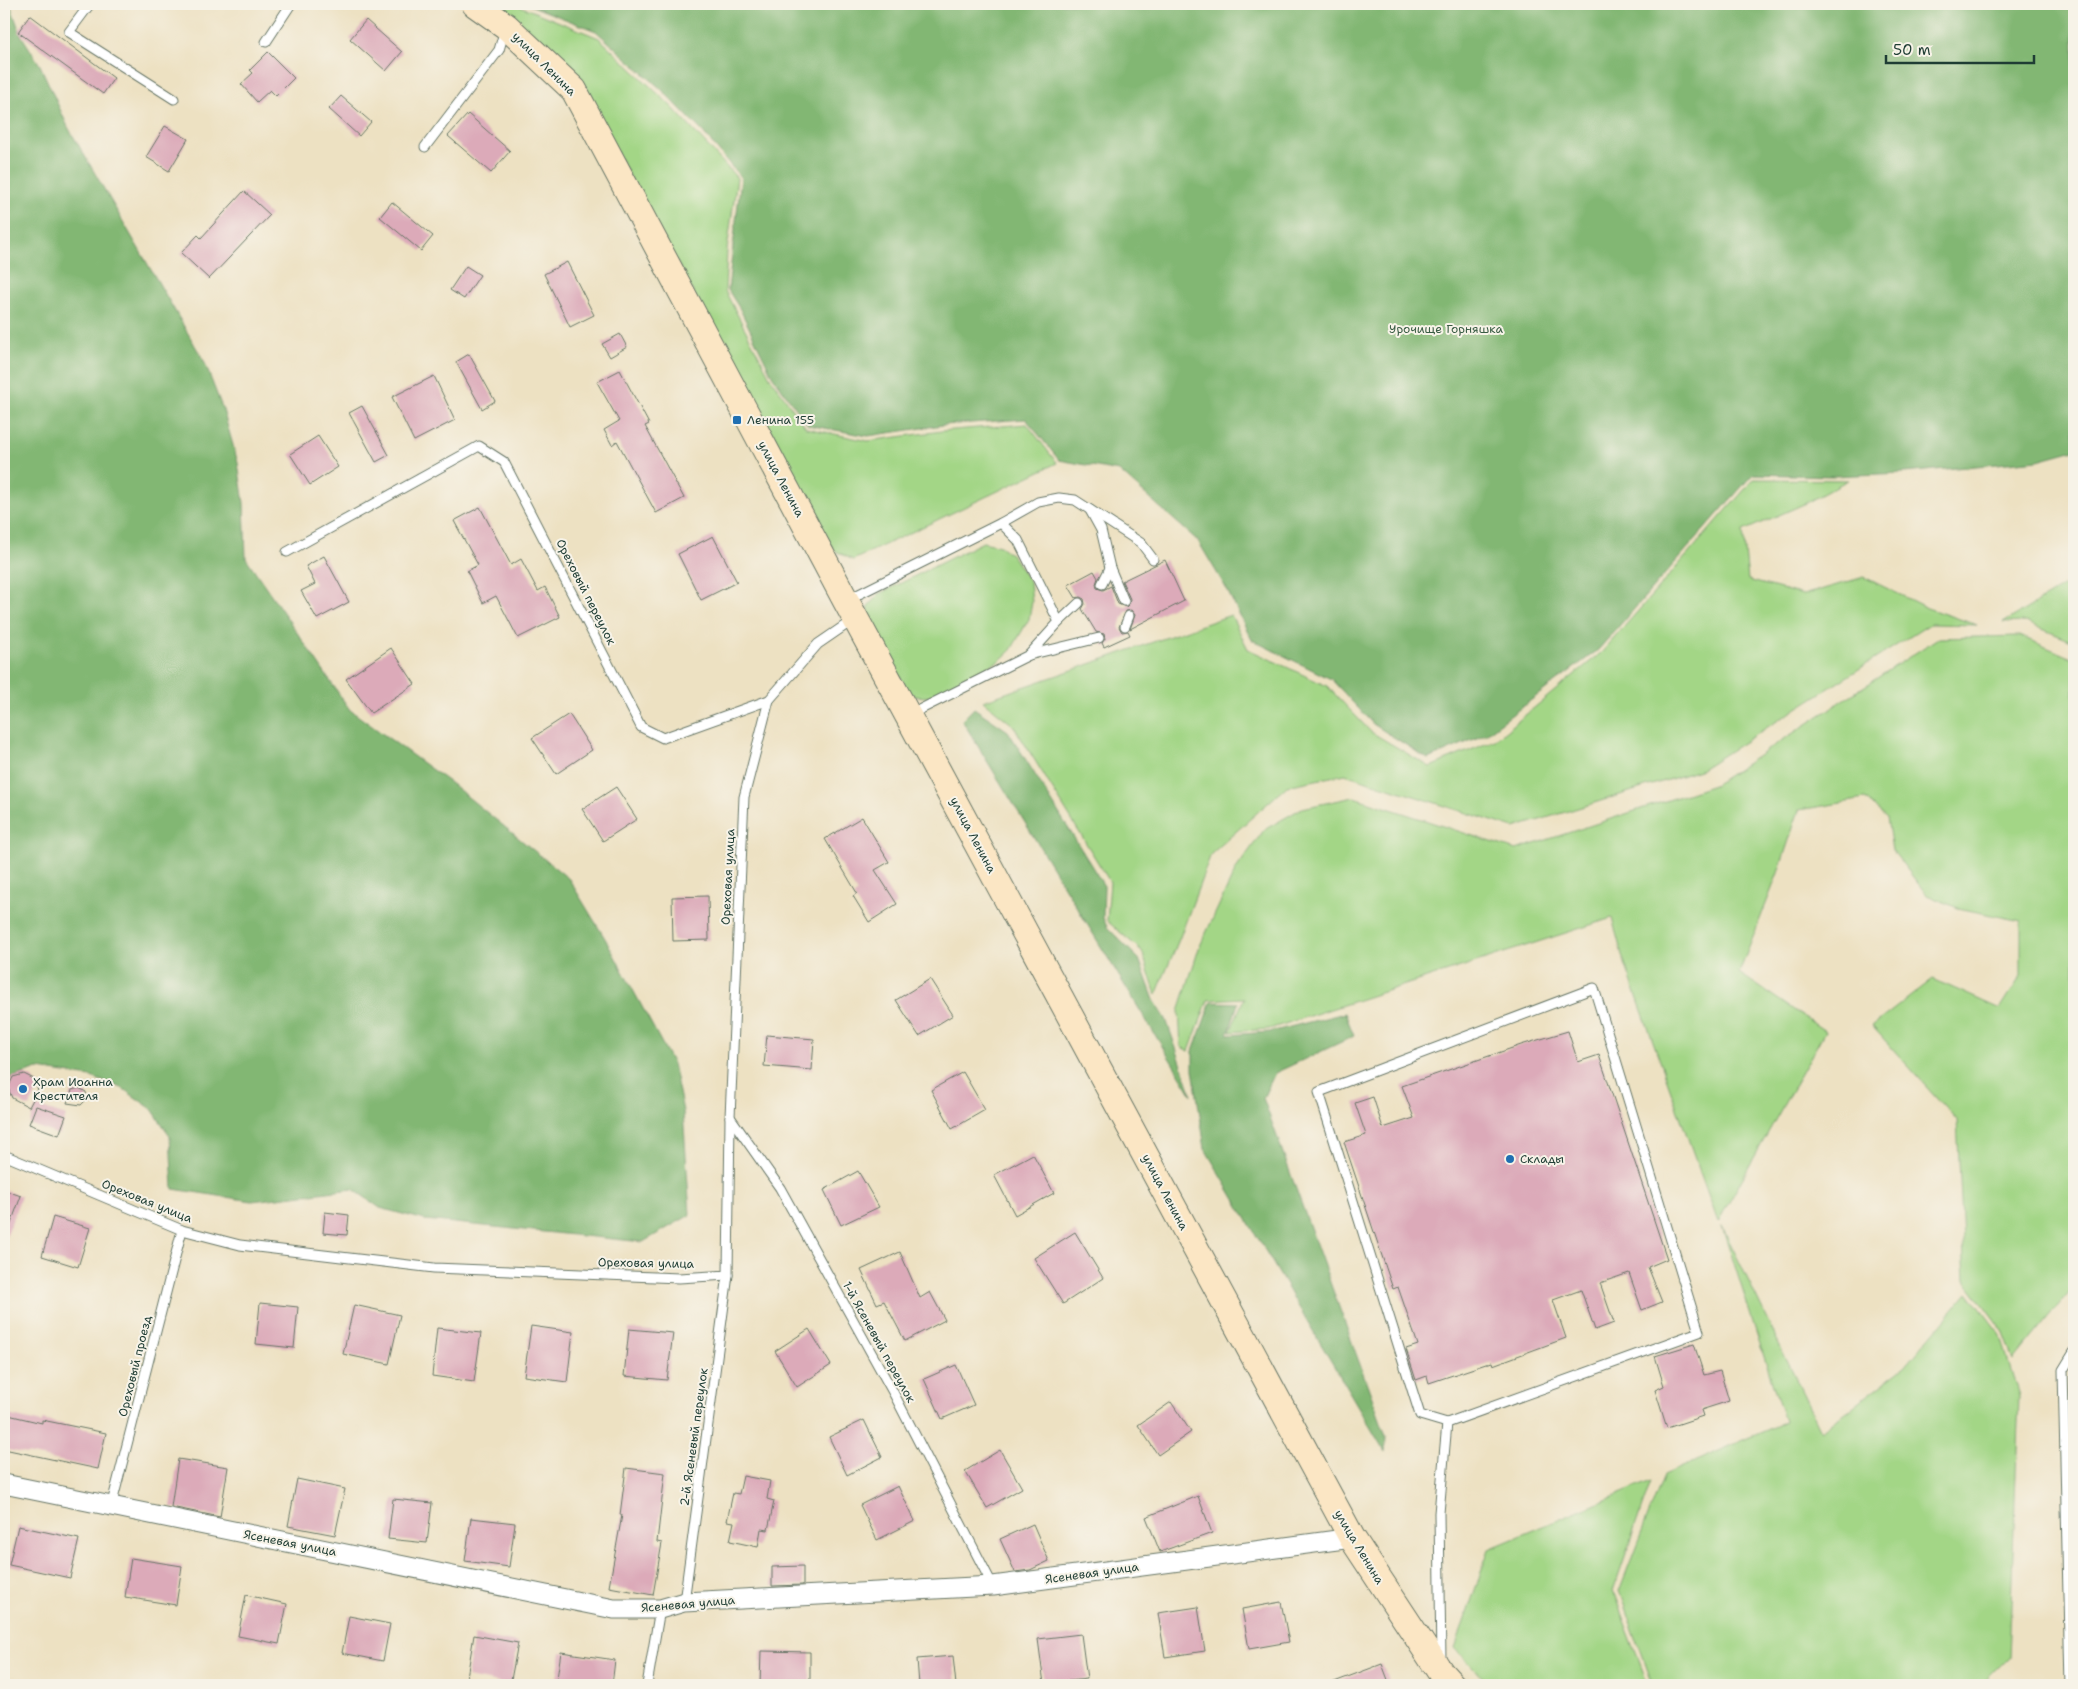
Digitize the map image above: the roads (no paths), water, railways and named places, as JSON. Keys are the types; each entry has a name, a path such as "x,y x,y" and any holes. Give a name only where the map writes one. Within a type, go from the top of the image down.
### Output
{"main road":[{"name":"улица Ленина","path":"475,4 506,26 574,90 851,610 1352,1538 1446,1679"}],"street":[{"name":"Ясеневая улица","path":"4,1484 614,1609 660,1609 684,1602 993,1586 1352,1538"}],"lane":[{"path":"90,4 69,32 174,99"},
{"path":"266,42 291,4"},
{"path":"425,147 499,50 506,26"},
{"name":"Ореховый переулок","path":"287,552 479,446 504,462 642,727 663,738 769,700 851,610 1038,502 1059,498 1074,500 1141,543 1153,559"},
{"path":"1090,510 1101,530 1110,568 1124,601"},
{"path":"1001,523 1018,540 1059,622"},
{"path":"1102,584 1110,568"},
{"path":"1029,655 1079,602"},
{"path":"1125,626 1129,616"},
{"path":"909,715 1029,655 1099,638"},
{"name":"Ореховая улица","path":"4,1155 182,1230 240,1245 434,1268 679,1278 728,1275 730,1117 744,798 769,700"},
{"path":"1594,988 1699,1332 1447,1423 1420,1415 1319,1092 1594,988"},
{"name":"1-й Ясеневый переулок","path":"730,1117 790,1205 894,1394 993,1586"},
{"name":"Ореховый проезд","path":"111,1507 182,1230"},
{"name":"2-й Ясеневый переулок","path":"684,1602 728,1275"},
{"path":"2070,1685 2063,1370 2074,1352"},
{"path":"1446,1679 1439,1513 1447,1423"},
{"path":"647,1685 660,1609"}],"place":[{"name":"Ленина 155","path":"737,420"},
{"name":"Храм Иоанна Крестителя","path":"23,1089"},
{"name":"Склады","path":"1510,1159"}],"park label":[{"name":"Урочище Горняшка","path":"1446,329"}]}
